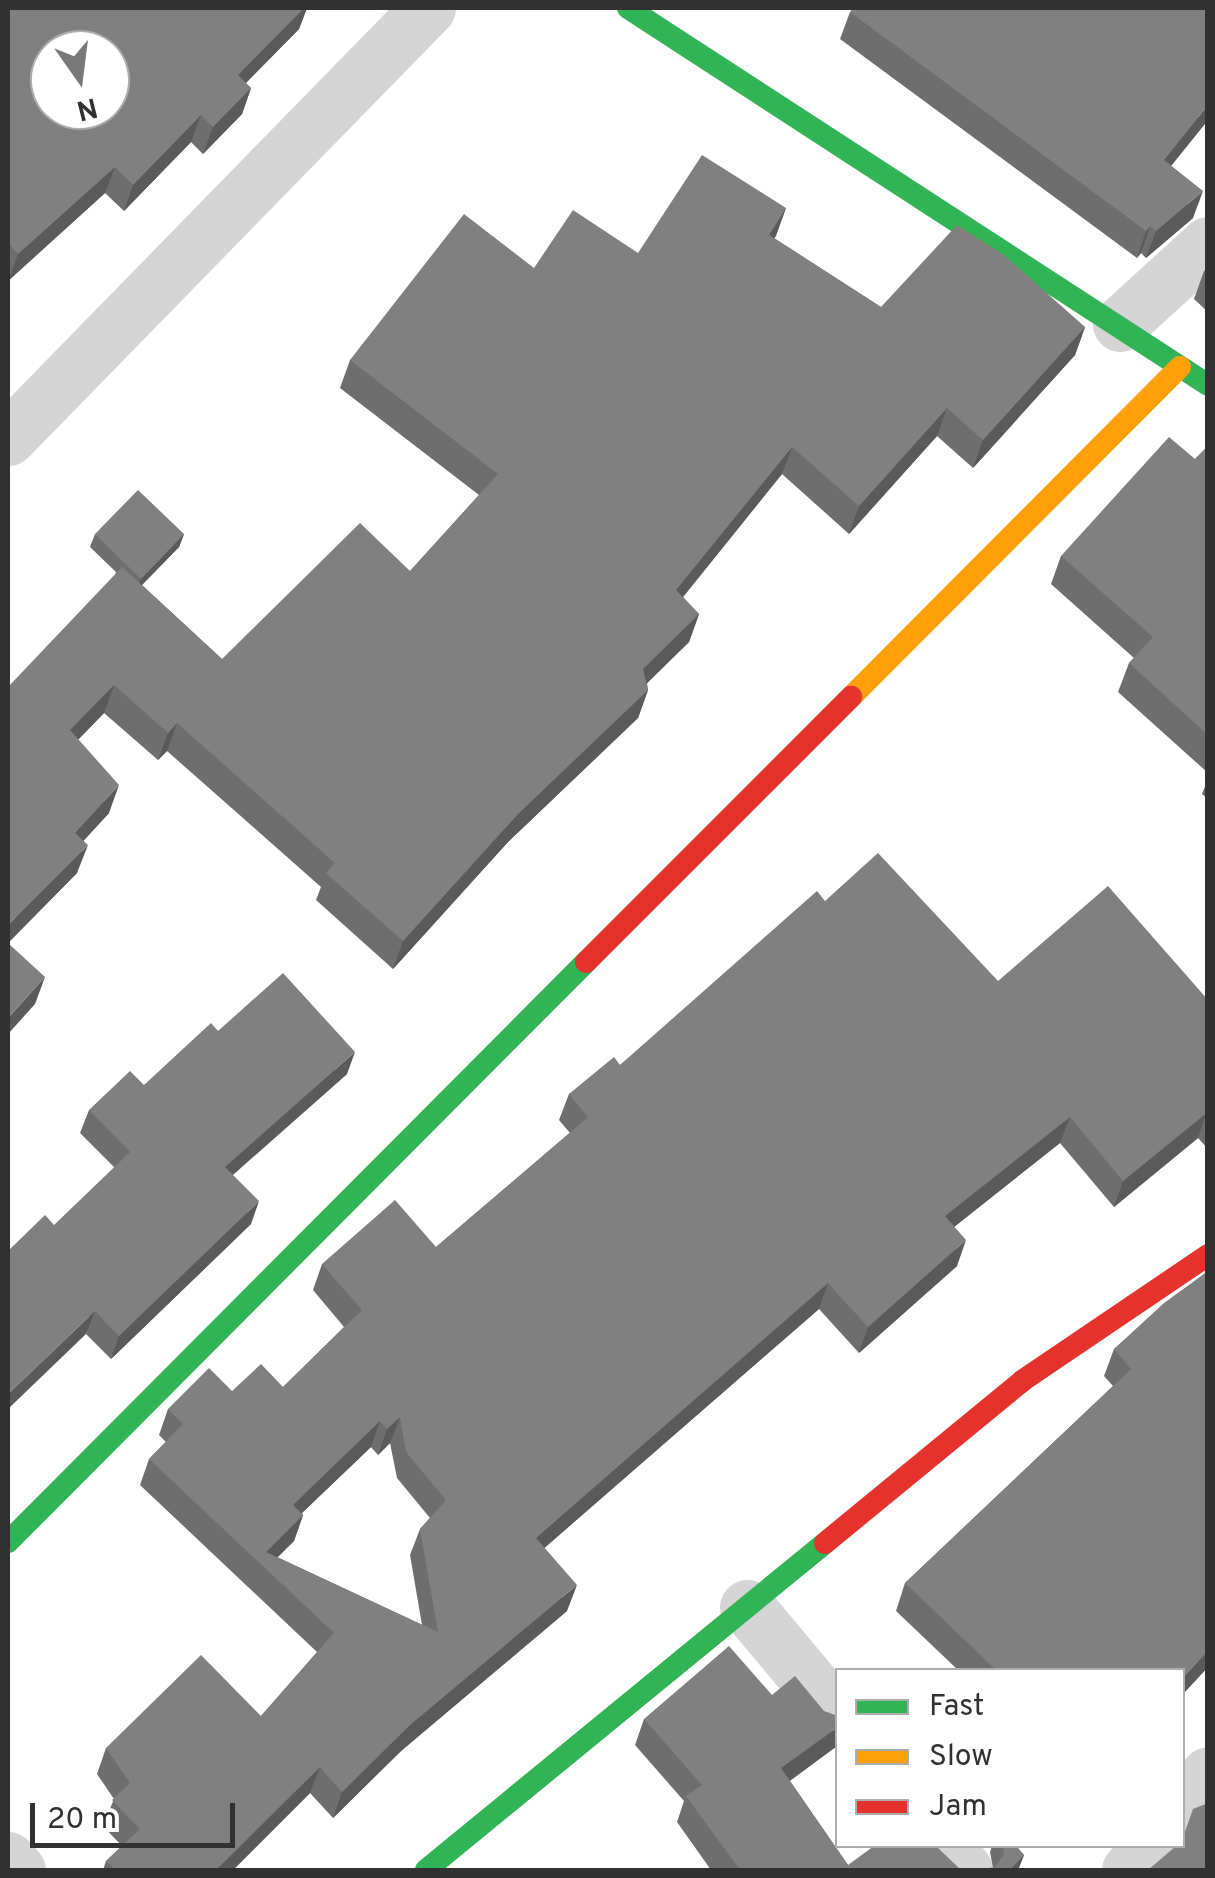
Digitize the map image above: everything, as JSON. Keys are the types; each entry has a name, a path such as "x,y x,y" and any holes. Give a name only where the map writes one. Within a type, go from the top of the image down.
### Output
{"street":[{"path":"8,438 428,8"},
{"path":"628,8 1208,384"},
{"path":"1120,324 1208,244"},
{"path":"8,1542 1180,367"},
{"path":"426,1870 1022,1381 1208,1254"},
{"path":"747,1607 835,1712"},
{"path":"1185,1801 1208,1774"},
{"path":"946,1848 965,1870"},
{"path":"1129,1870 1147,1848"},
{"path":"8,1860 18,1870"}],"building":[{"path":"8,8 304,8 238,75 251,88 213,127 201,115 133,185 115,167 18,254 8,243"},
{"path":"853,8 1208,8 1208,105 1164,160 1203,191 1156,231 1150,226 1146,231 850,12"},
{"path":"702,155 786,208 769,235 881,307 957,225 1004,255 1085,327 983,440 947,408 859,506 792,447 676,590 699,614 643,669 648,690 518,814 403,941 326,873 335,863 177,723 168,733 114,685 70,730 119,785 75,833 88,845 8,925 8,687 122,567 222,659 360,523 410,571 498,474 350,360 464,214 534,268 573,210 638,253"},
{"path":"1169,437 1195,459 1208,446 1208,735 1129,663 1153,637 1061,556"},
{"path":"138,490 184,534 141,579 95,534"},
{"path":"878,853 998,981 1108,886 1208,1000 1208,1112 1123,1181 1070,1117 945,1216 966,1240 868,1327 828,1283 536,1538 577,1585 410,1725 342,1792 320,1767 216,1870 116,1870 106,1861 140,1829 112,1800 130,1783 106,1748 201,1655 261,1716 334,1633 149,1459 183,1424 168,1409 209,1368 232,1391 261,1364 283,1387 362,1310 322,1264 395,1200 436,1247 588,1117 569,1094 614,1057 620,1065 817,891 825,901","holes":["400,1417 406,1452 446,1500 420,1529 438,1632 266,1552 303,1515 293,1505 380,1421 387,1429"]},
{"path":"8,943 45,977 8,1018"},
{"path":"283,973 355,1052 225,1167 259,1201 119,1336 95,1311 8,1394 8,1251 45,1215 54,1225 130,1152 89,1110 130,1071 144,1085 211,1023 218,1031"},
{"path":"1208,1271 1208,1651 1185,1676 1185,1668 994,1668 905,1583 1131,1369 1114,1349 1164,1303"},
{"path":"729,1646 772,1695 795,1676 824,1711 835,1715 835,1729 781,1768 848,1865 871,1848 938,1848 961,1870 740,1870 686,1796 702,1785 644,1719"},
{"path":"1208,1803 1208,1870 1148,1870 1174,1848 1185,1848 1185,1832 1193,1809"},
{"path":"1003,1848 1018,1848 1024,1855 1010,1870 976,1870 995,1867 1004,1854"}],"traffic: fast":[{"path":"628,8 1208,385"},
{"path":"8,1542 586,962"},
{"path":"426,1870 825,1543"}],"traffic: slow":[{"path":"851,697 1180,367"}],"traffic: jam":[{"path":"586,962 851,697"},
{"path":"825,1543 1022,1381 1208,1255"}]}
